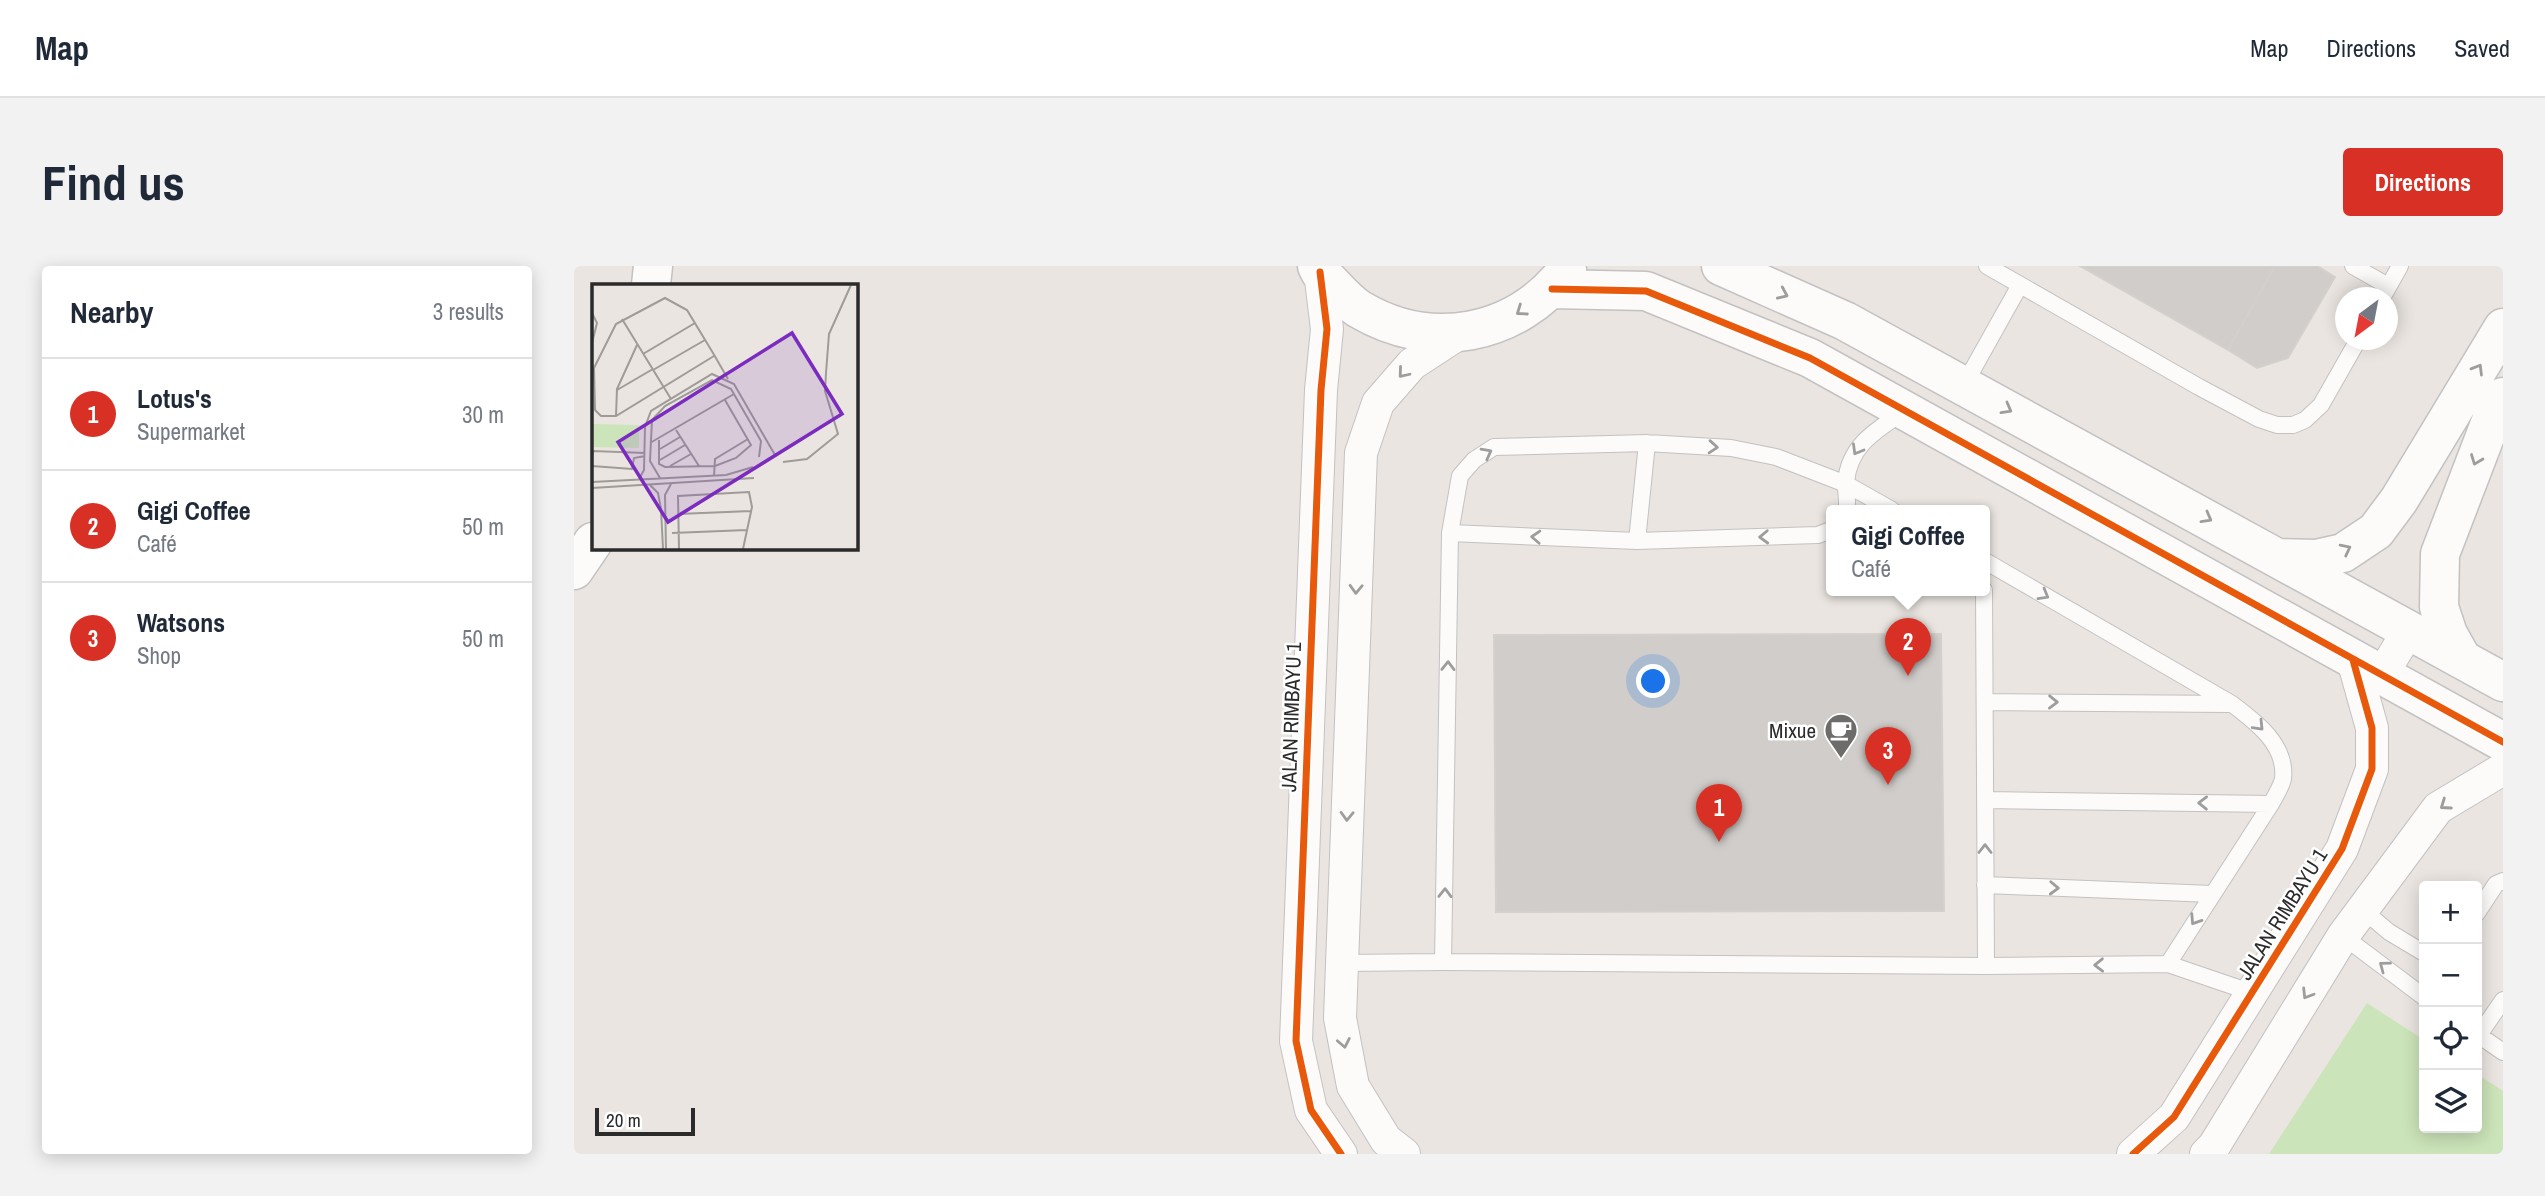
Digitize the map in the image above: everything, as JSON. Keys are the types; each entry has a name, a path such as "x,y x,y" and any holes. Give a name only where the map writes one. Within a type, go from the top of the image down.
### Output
{"street":[{"path":"651,284 653,266"},
{"path":"1721,266 1845,321 2503,682"},
{"path":"1318,269 1358,308 1406,330 1458,334"},
{"name":"JALAN RIMBAYU 1","path":"1318,269 1326,329 1321,390 1296,1041 1311,1110 1341,1154"},
{"path":"1404,1154 1386,1140 1353,1086 1339,1018 1361,453 1378,403 1412,364 1458,334 1509,320 1562,278 1646,291 1810,358 2503,743"},
{"path":"2280,558 2316,559 2343,553 2376,531 2399,500 2503,328"},
{"path":"2462,659 2448,635 2440,607 2440,554 2494,412 2503,397"},
{"path":"574,570 592,543"},
{"path":"2367,668 2409,630"},
{"name":"JALAN RIMBAYU 1","path":"2133,1154 2174,1117 2342,849 2372,769 2367,668"},
{"path":"2206,1154 2214,1146 2343,936 2438,808 2503,769"},
{"path":"2305,911 2343,936"},
{"path":"1310,1154 1311,1110"}],"lane":[{"path":"1987,266 2259,419 2277,425 2293,425 2305,420 2321,405 2352,350"},
{"path":"2353,266 2379,287"},
{"path":"2388,287 2400,266"},
{"path":"1964,385 2020,285"},
{"path":"1846,505 1849,467 1864,439 1905,410"},
{"path":"1443,962 1450,533 1460,476 1474,460 1493,447 1647,443 1731,448 1776,457 1846,484 1883,505"},
{"path":"1637,541 1647,443"},
{"path":"1450,533 1637,541 1818,535 1826,532"},
{"path":"1990,564 2232,704 2259,723 2281,753 2283,779 2271,804 2168,964"},
{"path":"1984,596 1986,966"},
{"path":"1985,702 2232,704"},
{"path":"1985,800 2271,804"},
{"path":"2482,905 2496,884 2503,881"},
{"path":"1985,885 2212,894"},
{"path":"2362,910 2389,932 2419,950"},
{"path":"2343,936 2419,991"},
{"path":"1342,963 1986,966 2168,964 2253,993"},
{"path":"2482,1029 2503,1000"},
{"path":"2482,1037 2503,1052"}],"green space":[{"path":"2367,1003 2419,1037 2419,1133 2482,1133 2482,1077 2503,1091 2503,1154 2269,1154"}],"building":[{"path":"2080,266 2275,266 2228,350"},
{"path":"2275,266 2317,266 2335,277 2288,358 2257,368 2228,350"},
{"path":"1941,634 1944,911 1496,912 1494,635"}],"cycle path":[{"path":"1320,272 1327,329 1321,390 1296,1041 1311,1110 1341,1154"},
{"path":"1552,289 1646,291 1810,358 2503,742"},
{"path":"2133,1154 2174,1117 2342,849 2372,769 2372,728 2353,660"}],"place":[{"name":"Gigi Coffee","path":"1908,676"},
{"name":"Mixue","path":"1841,760"},
{"name":"Watsons","path":"1888,785"},
{"name":"Lotus's","path":"1719,842"}]}
